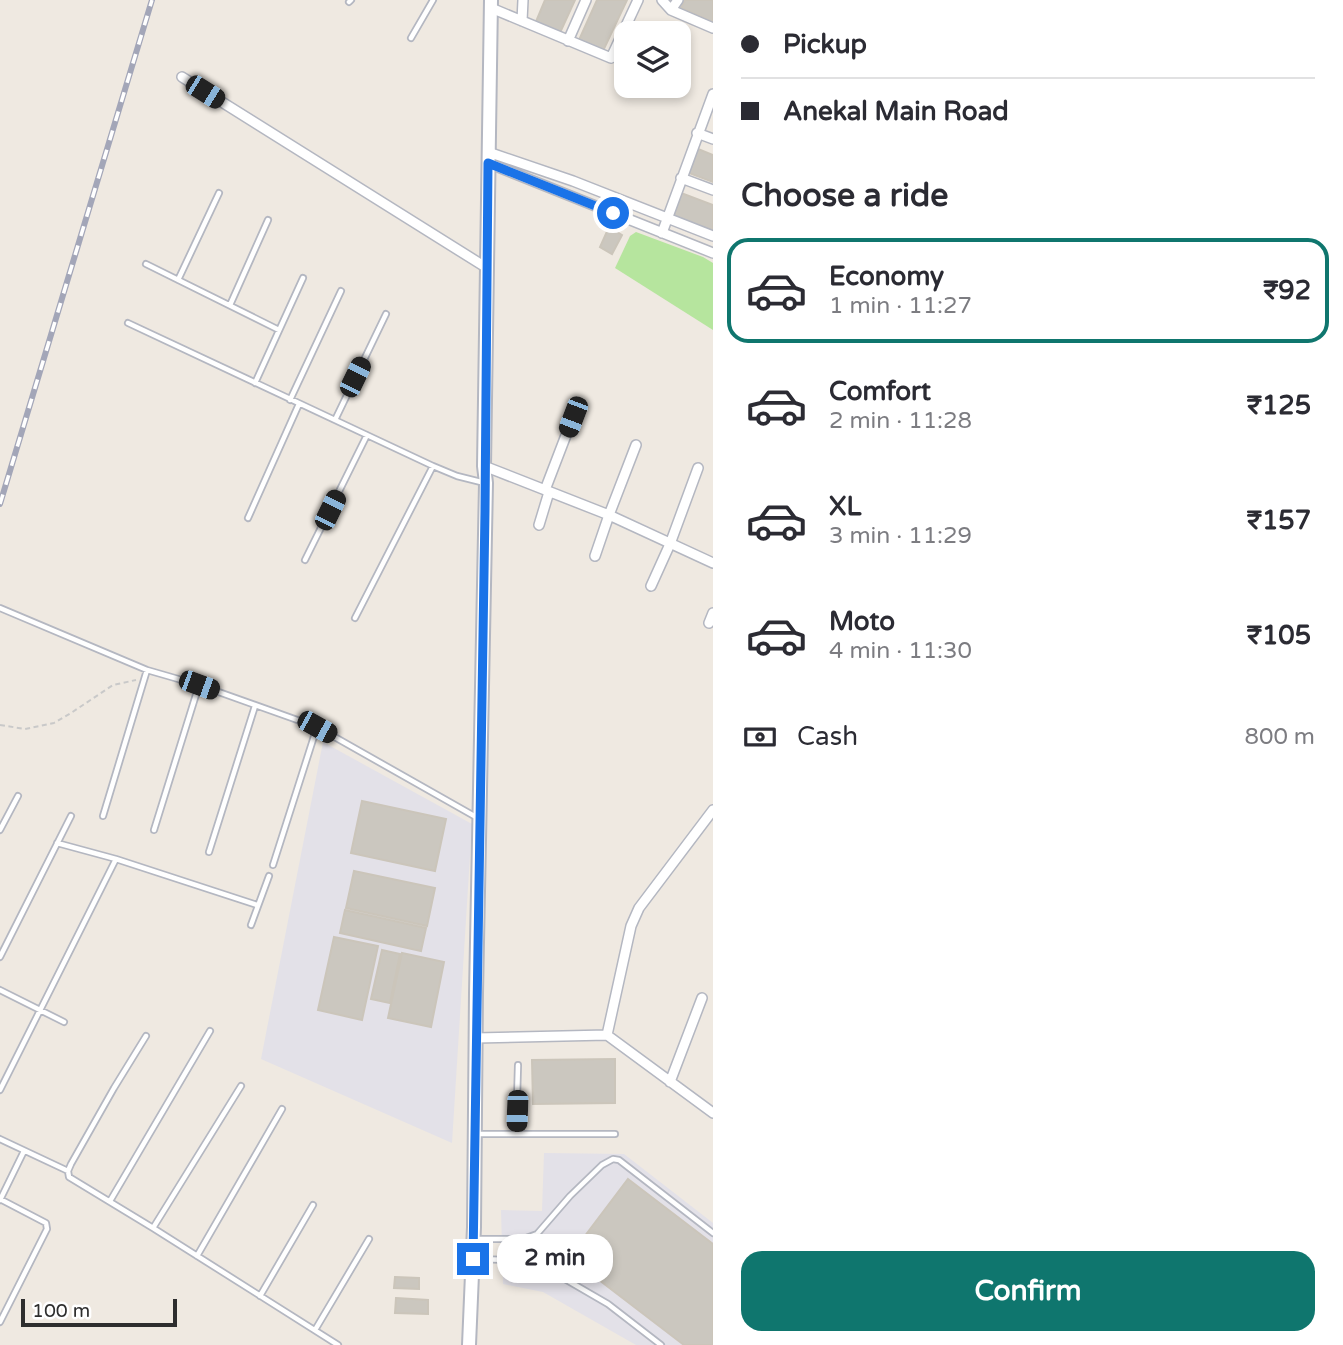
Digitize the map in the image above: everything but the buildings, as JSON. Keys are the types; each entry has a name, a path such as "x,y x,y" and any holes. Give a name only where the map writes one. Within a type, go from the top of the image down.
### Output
{"main road":[{"path":"469,1345 474,1239 491,4"}],"street":[{"path":"523,0 525,22"},
{"path":"568,41 586,0"},
{"path":"491,4 525,22 611,58 638,0"},
{"path":"662,0 671,10 713,28"},
{"path":"671,10 678,0"},
{"path":"182,78 487,268"},
{"path":"662,233 713,94"},
{"path":"697,133 713,139"},
{"path":"488,157 573,181 713,236"},
{"path":"488,157 713,253"},
{"path":"681,178 713,190"},
{"path":"539,525 547,491 573,417"},
{"path":"595,556 636,445"},
{"path":"484,466 609,515 713,564"},
{"path":"651,586 670,544 698,468"},
{"path":"607,1035 631,926 639,908 713,811"},
{"path":"670,1082 702,998"},
{"path":"476,1038 607,1035 713,1113"}],"lane":[{"path":"411,38 433,0"},
{"path":"178,280 219,193"},
{"path":"230,305 268,220"},
{"path":"146,264 279,330"},
{"path":"255,383 303,278"},
{"path":"290,400 341,291"},
{"path":"335,420 386,314"},
{"path":"128,323 433,466 457,476 486,483"},
{"path":"248,518 299,404"},
{"path":"305,560 367,435"},
{"path":"355,618 433,466"},
{"path":"0,608 146,670 199,685 317,727 480,819"},
{"path":"103,816 146,670"},
{"path":"154,830 199,685"},
{"path":"209,852 255,706"},
{"path":"273,865 317,727"},
{"path":"0,830 18,796"},
{"path":"0,957 71,816"},
{"path":"57,843 116,859 257,905"},
{"path":"0,1090 116,859"},
{"path":"251,925 269,876"},
{"path":"0,990 64,1022"},
{"path":"110,1201 210,1031"},
{"path":"146,1036 68,1171 69,1177 338,1345"},
{"path":"516,1134 518,1065"},
{"path":"153,1228 241,1086"},
{"path":"197,1256 282,1109"},
{"path":"475,1134 615,1134"},
{"path":"0,1139 68,1171"},
{"path":"0,1322 47,1229 46,1223 0,1199 24,1151"},
{"path":"474,1239 515,1239 537,1234 570,1196 602,1165 613,1159 619,1160 713,1233"},
{"path":"260,1296 313,1205"},
{"path":"537,1234 546,1268"},
{"path":"315,1330 369,1239"},
{"path":"473,1259 514,1260 546,1268 608,1304 661,1345"}],"path":[{"path":"0,725 25,729 54,723 113,685 144,678"}],"shaded area":[{"path":"323,742 472,824 452,1143 261,1059"},
{"path":"544,1153 624,1154 713,1223 713,1345 636,1345 543,1292 503,1284 501,1210 542,1211"}],"green space":[{"path":"636,232 713,263 713,330 615,268 630,236"}],"railway":[{"path":"0,504 152,0"}],"route":[{"path":"473,1259 486,483 484,466 488,163 613,213"}]}
